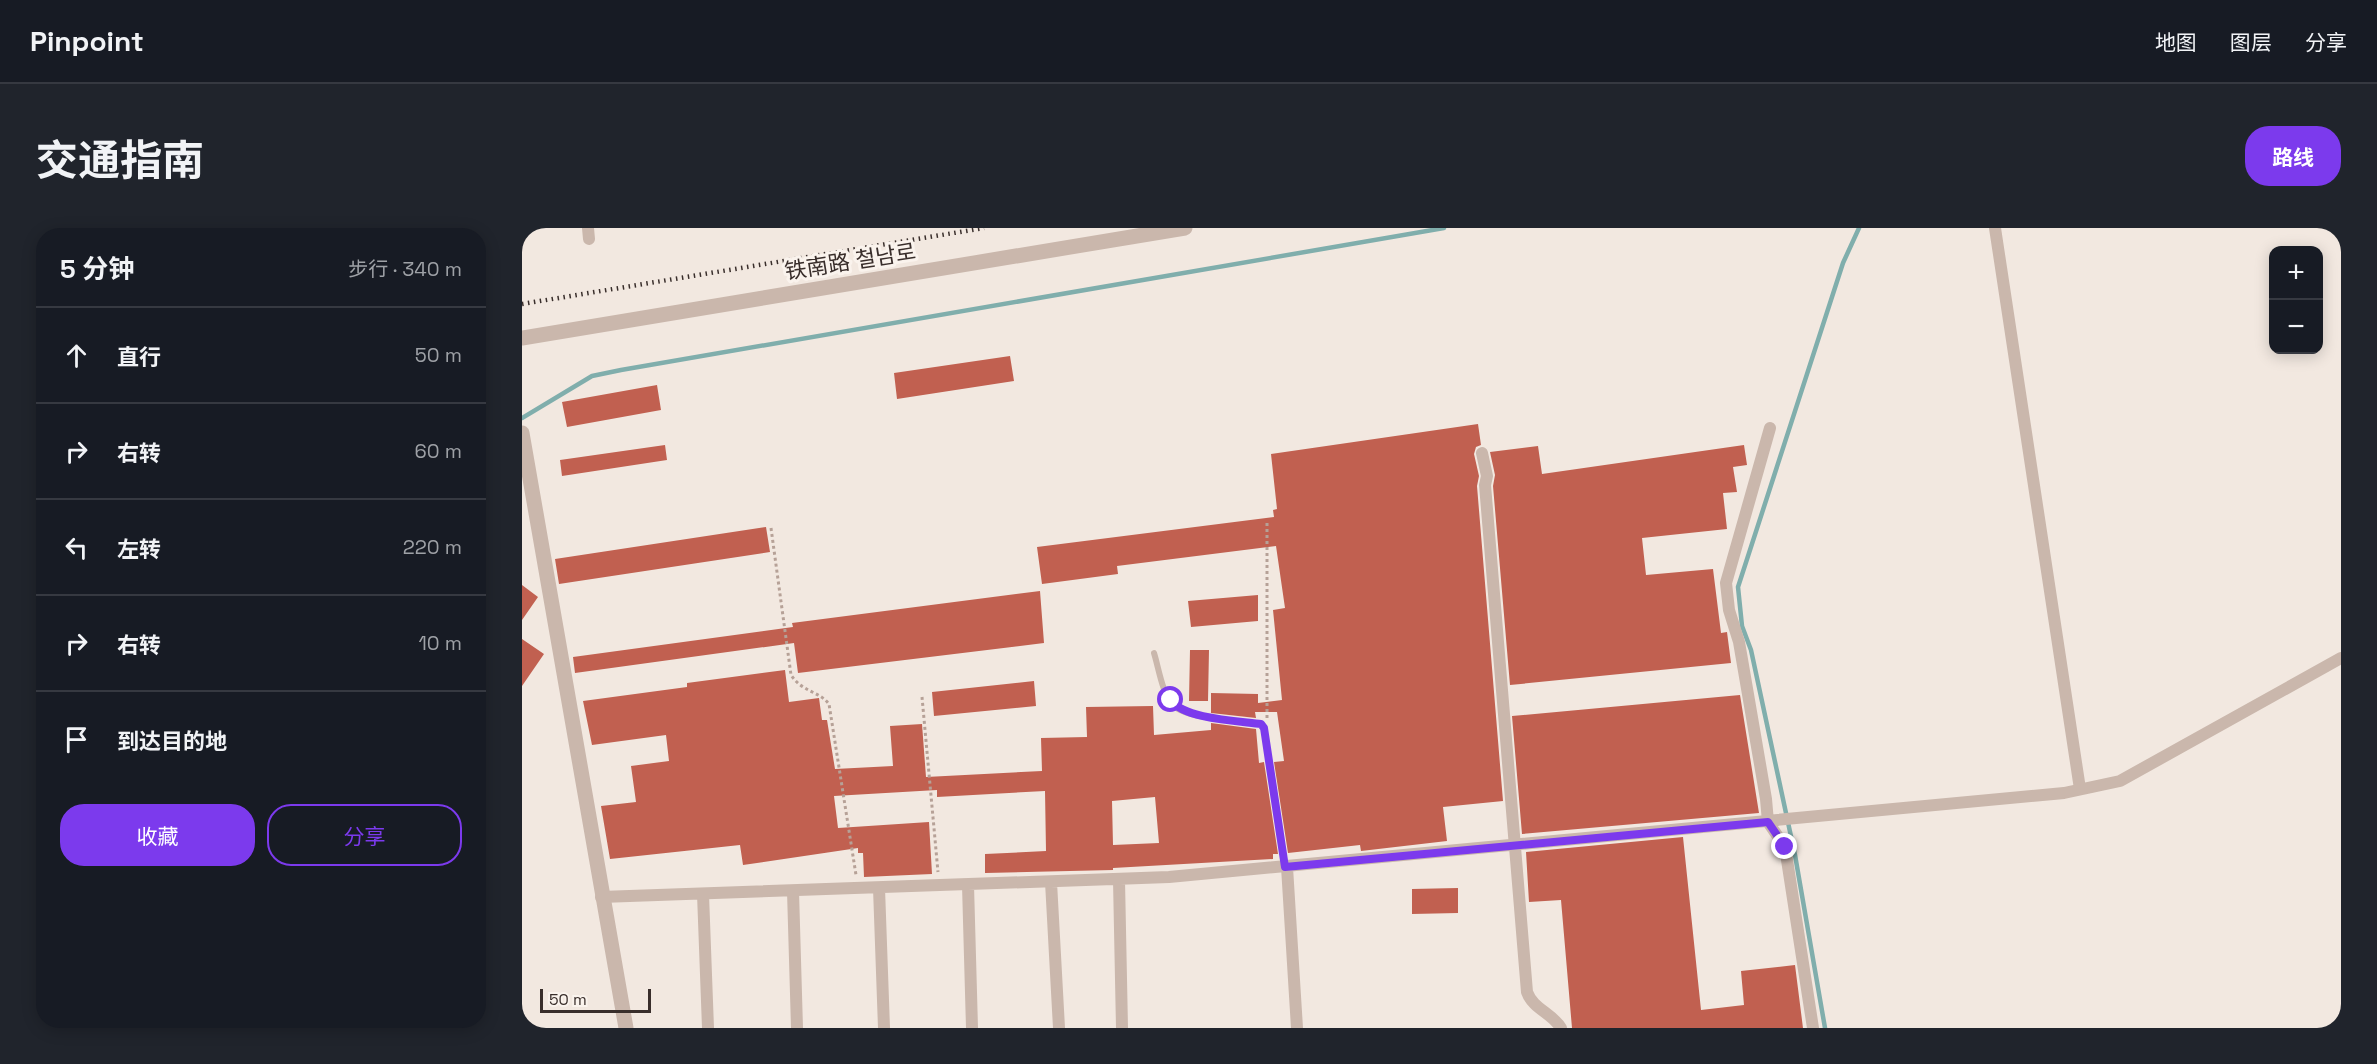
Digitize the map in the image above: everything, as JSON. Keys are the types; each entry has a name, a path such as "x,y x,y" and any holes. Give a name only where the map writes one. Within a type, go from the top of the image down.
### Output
{"street":[{"name":"铁南路 철남로","path":"522,338 1185,228"},
{"path":"1995,228 2080,789"},
{"path":"1770,428 1726,583 1729,610 1739,642 1768,822 1785,847 1813,1028"},
{"path":"522,433 601,897 626,1028"},
{"path":"1482,453 1487,476 1485,485 1527,992 1532,1004 1554,1019 1561,1028"},
{"path":"601,897 1119,880 1515,846 2080,789 2120,781 2341,658"},
{"path":"1286,867 1298,1028"},
{"path":"1119,880 1122,1028"},
{"path":"1051,882 1059,1028"},
{"path":"968,885 972,1028"},
{"path":"879,888 884,1028"},
{"path":"793,891 797,1028"},
{"path":"703,894 708,1028"}],"lane":[{"path":"1154,653 1165,689 1175,706 1194,714 1261,724 1264,728 1286,867"}],"path":[{"path":"1264,728 1267,717 1267,523"},
{"path":"771,528 791,675 806,691 825,699 829,704 858,888"},
{"path":"922,697 939,886"}],"building":[{"path":"1010,356 1014,381 897,399 894,373"},
{"path":"657,385 661,410 567,427 562,402"},
{"path":"1478,424 1481,445 1476,447 1474,454 1479,476 1477,486 1503,801 1443,807 1447,841 1361,851 1360,845 1288,853 1274,762 1284,761 1277,712 1255,712 1256,718 1211,713 1211,693 1258,694 1258,703 1282,700 1273,610 1285,608 1276,546 1117,566 1118,574 1042,584 1037,547 1274,517 1273,510 1277,509 1271,454"},
{"path":"665,445 667,460 562,476 560,460"},
{"path":"1744,445 1747,465 1733,467 1737,492 1723,493 1727,529 1642,538 1646,575 1713,569 1721,633 1727,632 1731,663 1510,685 1493,486 1495,475 1490,452 1538,446 1542,474"},
{"path":"766,527 770,552 559,584 555,559"},
{"path":"522,585 538,597 522,620"},
{"path":"1040,591 1044,643 798,673 794,643 575,673 573,657 793,627 792,623"},
{"path":"1258,595 1258,621 1191,627 1188,601"},
{"path":"522,639 544,654 522,686"},
{"path":"1190,650 1209,650 1208,701 1189,701"},
{"path":"785,670 789,702 819,698 822,720 827,720 835,769 893,766 890,726 922,724 926,777 1042,771 1041,738 1087,737 1086,707 1153,706 1154,735 1211,730 1211,723 1256,729 1259,763 1264,762 1278,854 1273,854 1273,859 1113,868 1113,870 985,873 985,854 1046,851 1045,791 937,797 937,790 834,796 838,828 929,822 932,874 864,877 863,853 858,853 858,848 743,865 740,845 610,859 601,806 636,802 631,766 669,761 666,735 592,745 583,701 687,687 687,683","holes":["1155,797 1159,843 1113,845 1112,801"]},
{"path":"1034,681 1036,706 934,716 932,692"},
{"path":"1740,695 1759,813 1522,834 1512,716"},
{"path":"1683,837 1701,1010 1744,1005 1741,971 1795,965 1803,1028 1572,1028 1561,900 1529,902 1526,852"},
{"path":"1458,888 1458,913 1412,914 1412,889"}],"waterway":[{"path":"522,418 592,376 621,370 1444,228"},
{"path":"1825,1028 1795,855 1751,650 1742,626 1738,587 1843,263 1859,228"}],"railway":[{"path":"522,304 984,228"}],"route":[{"path":"1171,700 1175,706 1194,714 1261,724 1264,728 1285,867 1768,822 1785,847"}]}
